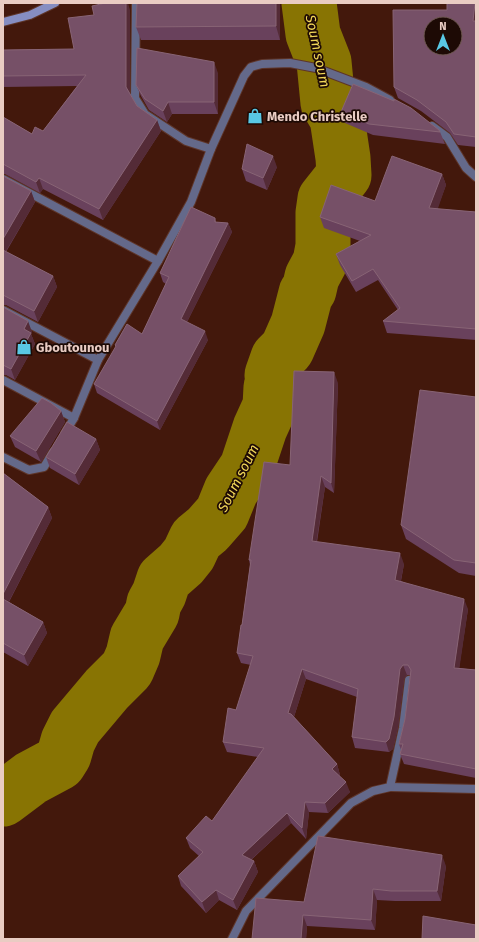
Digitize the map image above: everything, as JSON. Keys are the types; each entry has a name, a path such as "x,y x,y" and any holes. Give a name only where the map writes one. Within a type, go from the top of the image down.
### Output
{"main road":[{"path":"3,22 30,15 55,3"}],"street":[{"path":"136,3 135,98 145,114 186,141 210,149"},
{"path":"3,457 29,470 44,467 74,418 98,360 158,261 191,202 210,149 244,76 251,67 262,64 290,63 316,68 366,87 398,105"},
{"path":"424,120 447,137 466,168 476,177"},
{"path":"3,179 158,261"},
{"path":"3,310 98,360"},
{"path":"3,380 74,418"},
{"path":"390,787 403,728 409,680"},
{"path":"232,939 246,912 351,803 373,791 390,787 476,789"}],"building":[{"path":"105,3 126,3 126,87 137,106 157,120 99,209 39,178 36,182 3,164 3,117 32,134 35,127 43,131 86,75 3,76 3,50 74,49 68,18 94,15 92,6"},
{"path":"137,3 276,3 276,26 136,27"},
{"path":"447,3 475,3 473,21 476,21 476,137 454,134 446,122 417,100 394,87 393,10 447,10"},
{"path":"137,48 214,62 214,102 168,102 163,111 145,99 136,85"},
{"path":"353,84 394,101 394,99 411,108 440,132 369,124 341,112"},
{"path":"247,144 273,156 263,178 242,169"},
{"path":"392,156 442,174 429,208 476,212 476,329 383,321 400,308 373,269 352,281 336,254 371,235 320,217 331,185 375,201"},
{"path":"3,176 31,191 3,239"},
{"path":"191,207 215,218 215,222 228,223 181,319 205,331 157,421 94,384 127,324 142,334 169,277 160,273"},
{"path":"3,250 53,276 34,311 3,295"},
{"path":"3,307 28,321 24,329 31,333 11,369 3,365"},
{"path":"294,371 334,372 331,483 321,476 312,541 400,553 395,580 464,599 454,668 476,670 476,769 400,754 403,744 399,744 405,719 411,670 408,665 403,665 400,669 394,717 389,739 386,742 352,737 358,689 302,669 288,713 291,714 337,764 332,769 346,782 325,803 305,802 302,828 287,813 242,855 254,861 233,900 216,890 202,902 178,876 203,852 186,838 206,816 212,821 264,748 223,742 228,708 236,710 253,656 237,653 264,462 290,465"},
{"path":"420,390 476,397 476,563 454,560 401,525"},
{"path":"42,398 61,411 36,451 10,436"},
{"path":"67,422 96,439 75,474 46,457"},
{"path":"3,473 48,507 3,594"},
{"path":"3,599 43,622 24,655 3,643"},
{"path":"318,836 442,855 437,891 391,891 373,889 371,920 303,915 301,939 252,939 256,898 304,902"},
{"path":"423,916 476,925 476,939 422,939"}],"waterway":[{"name":"Soum soum","path":"3,799 31,778 59,763 64,755 68,741 75,727 107,689 127,669 133,655 137,638 152,613 154,603 164,579 181,564 189,554 196,539 208,529 222,513 231,491 247,467 260,428 270,406 271,387 273,383 272,375 278,358 287,349 298,324 306,293 309,290 312,277 320,262 323,246 323,213 325,199 344,175 337,118 328,103 324,62 313,34 309,3"}],"place":[{"name":"Mendo Christelle","path":"255,116"},
{"name":"Gboutounou","path":"24,347"}]}
